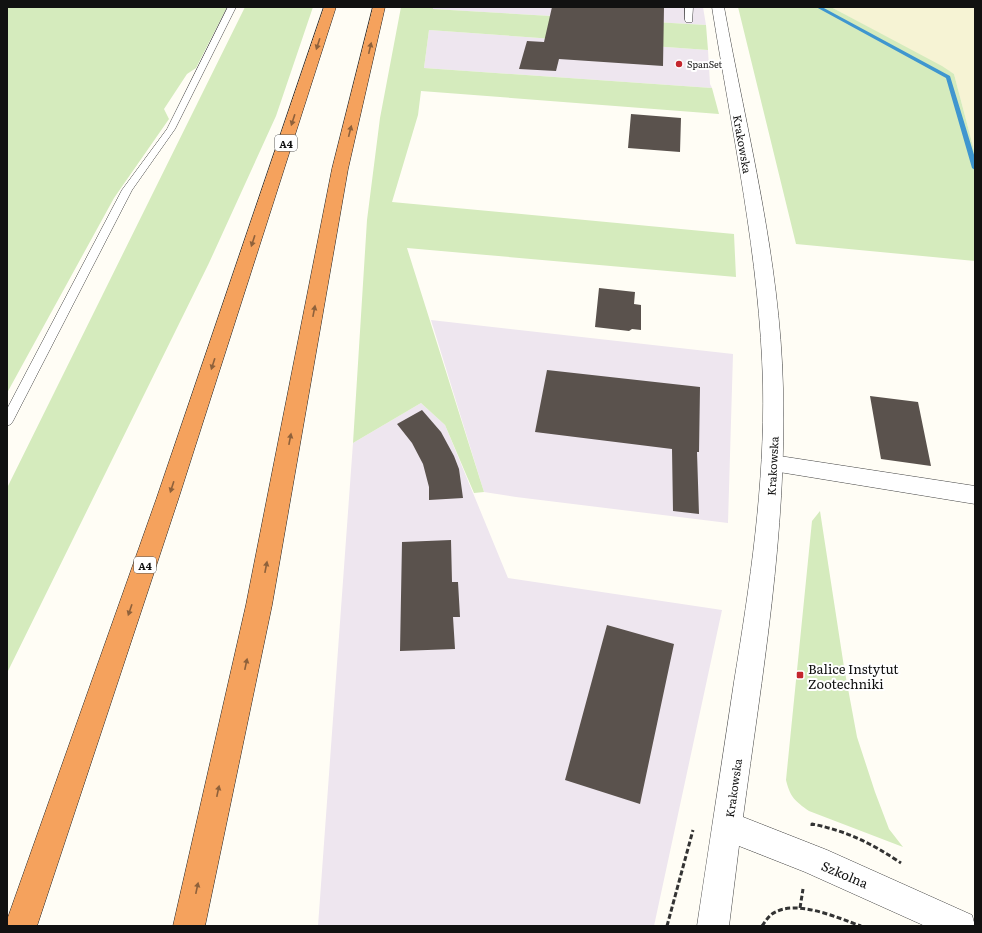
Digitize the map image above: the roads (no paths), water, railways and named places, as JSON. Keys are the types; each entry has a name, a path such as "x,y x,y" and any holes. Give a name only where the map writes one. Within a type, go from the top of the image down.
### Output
{"highway":[{"name":"A4","path":"21,926 168,500 330,7"},
{"path":"189,926 259,605 340,169 379,7"}],"street":[{"name":"Krakowska","path":"713,926 765,553 773,463 771,342 766,291 752,197 718,7"},
{"path":"773,463 975,495"},
{"name":"Szkolna","path":"727,826 848,876 961,926"}],"lane":[{"path":"7,421 127,190 170,129 232,7"},
{"path":"689,7 689,20"}],"waterway":[{"path":"818,7 948,77 975,168"}],"place":[{"name":"SpanSet","path":"679,64"},
{"name":"Balice Instytut Zootechniki","path":"800,675"}]}
